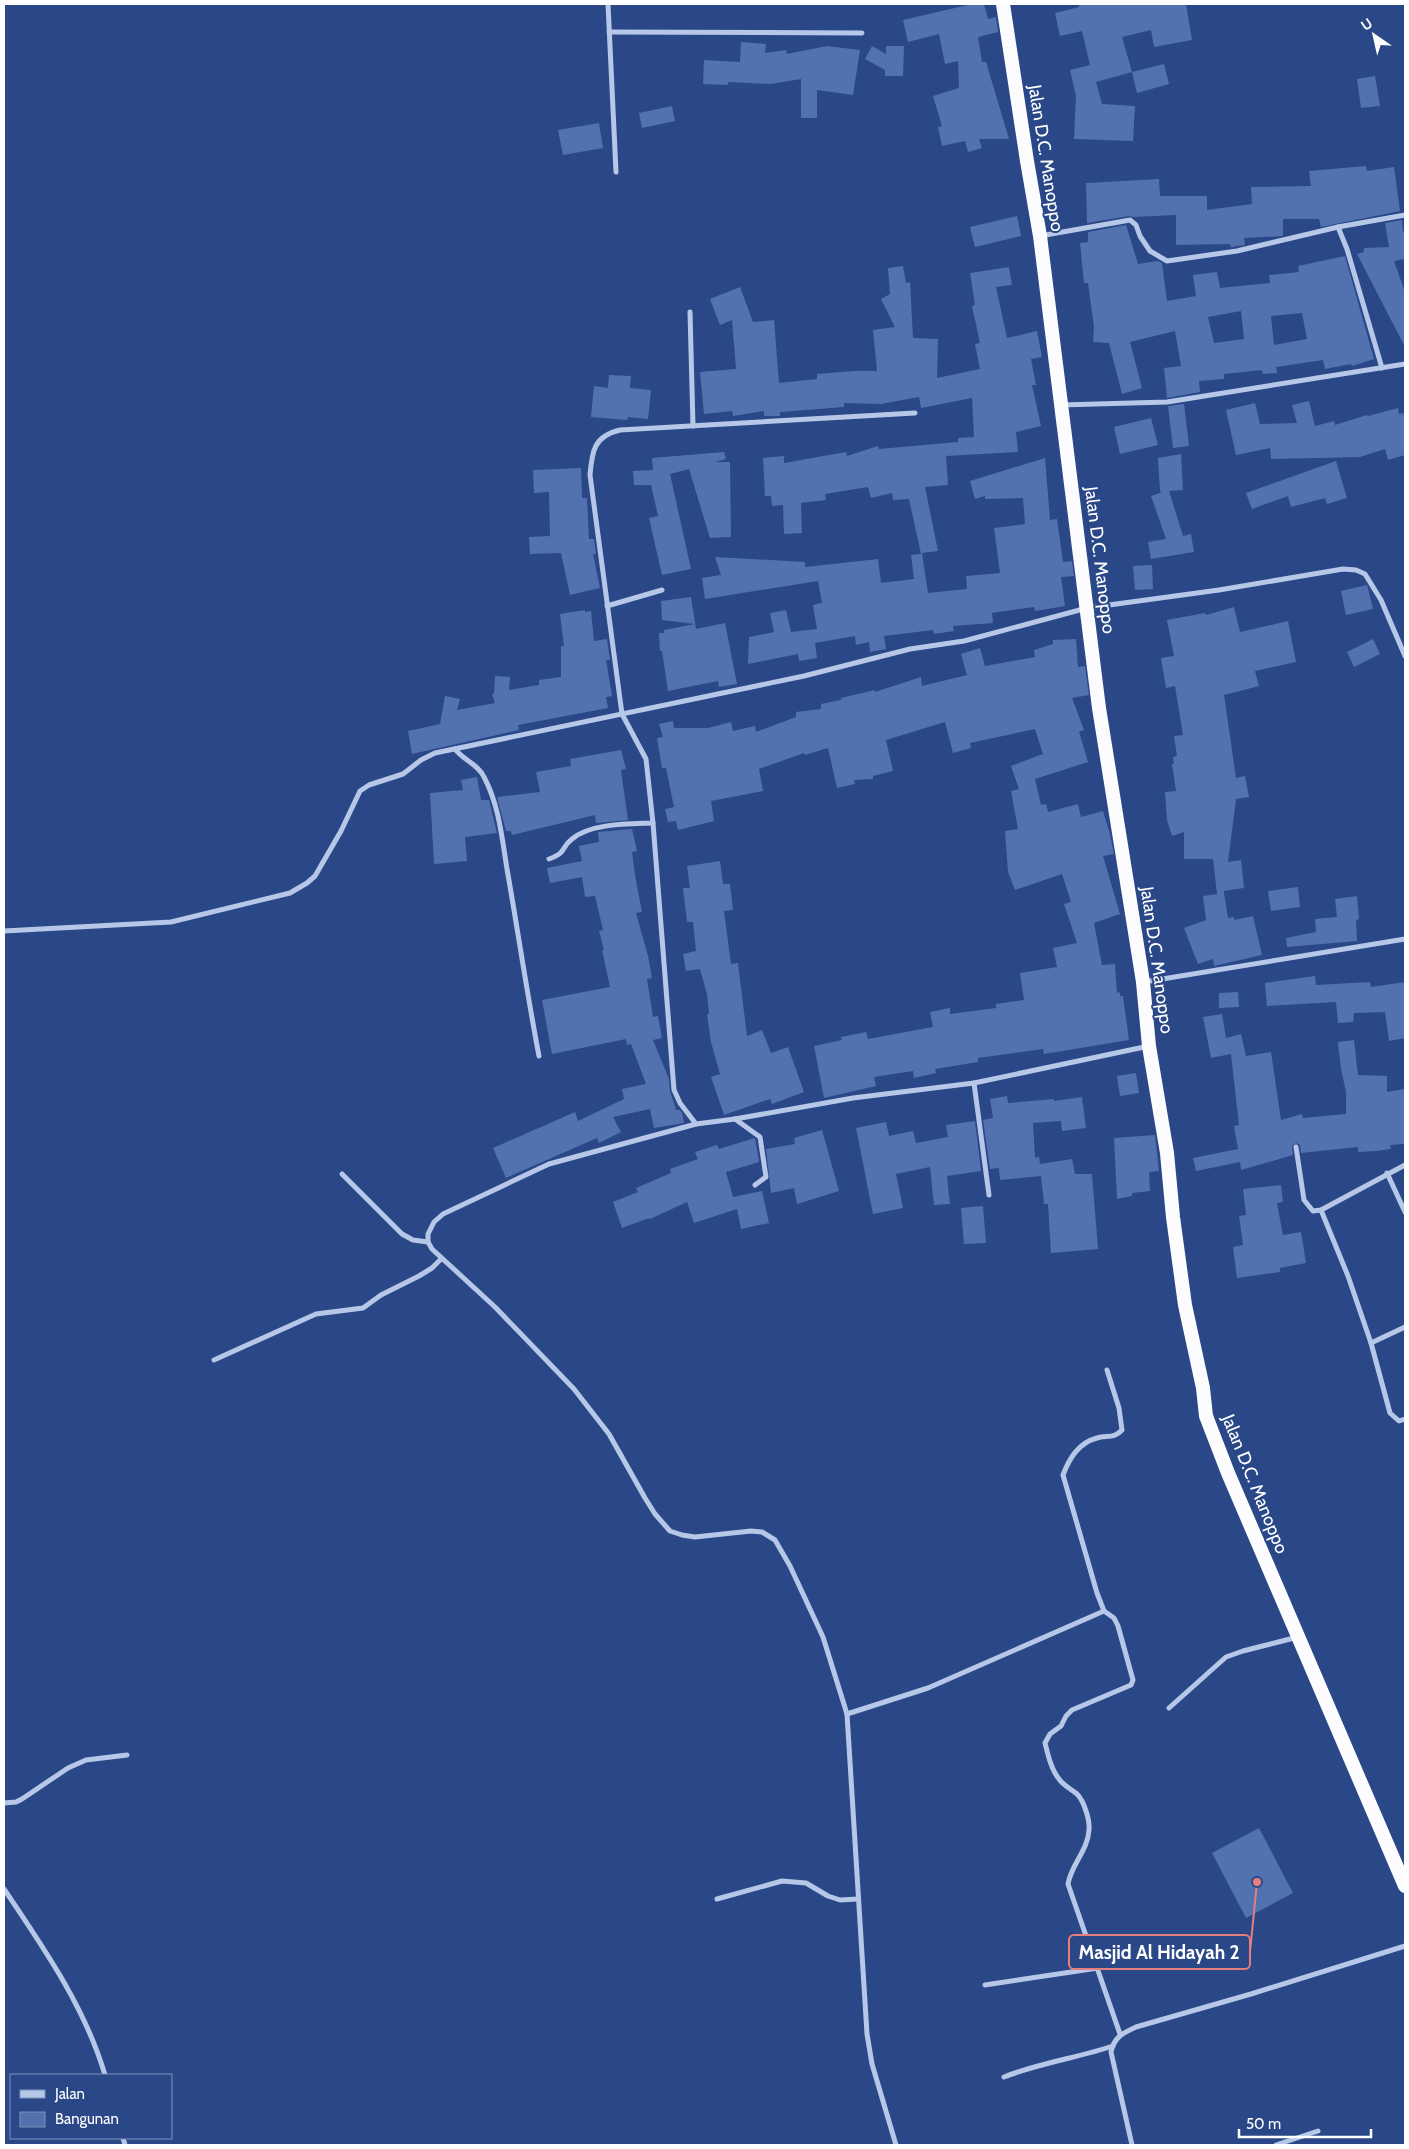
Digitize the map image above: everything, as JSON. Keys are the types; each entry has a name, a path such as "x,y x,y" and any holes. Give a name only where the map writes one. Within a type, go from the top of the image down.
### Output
{"highway":[{"name":"Jalan D.C. Manoppo","path":"1003,4 1026,161 1040,236 1099,708 1143,982 1150,1046 1167,1153 1185,1305 1204,1388 1206,1416 1405,1886"}],"street":[{"path":"608,4 616,172"},
{"path":"610,32 862,33"},
{"path":"1040,236 1130,220 1136,225 1140,236 1150,251 1168,261 1237,251 1338,227 1405,215"},
{"path":"1338,227 1382,368"},
{"path":"690,312 693,426"},
{"path":"1061,405 1167,402 1405,364"},
{"path":"696,1124 680,1103 674,1090 653,823 646,759 622,714 590,475 596,444 610,432 620,430 916,413"},
{"path":"4,931 171,922 290,893 315,876 341,831 360,791 369,785 403,774 429,755 804,676 910,650 964,641 1087,608 1219,590 1307,574 1356,570 1365,574 1373,585 1405,656"},
{"path":"607,606 662,590"},
{"path":"455,748 464,760 470,761 483,774 495,800 519,932 524,979 539,1056"},
{"path":"549,858 561,854 571,839 604,826 653,823"},
{"path":"1143,982 1405,938"},
{"path":"896,2145 870,2053 858,1899 847,1714 823,1637 790,1566 775,1540 762,1532 751,1531 695,1537 682,1535 670,1530 655,1514 609,1434 574,1389 496,1307 440,1258 428,1242 428,1234 434,1222 443,1214 549,1164 696,1124 853,1098 974,1083 1150,1046"},
{"path":"974,1083 989,1195"},
{"path":"735,1119 760,1137 766,1177 755,1185"},
{"path":"1296,1147 1304,1200 1313,1211 1321,1210 1405,1165"},
{"path":"1387,1173 1405,1212"},
{"path":"342,1174 402,1234 413,1240 428,1242"},
{"path":"1321,1210 1348,1276 1371,1343 1390,1413 1398,1421 1405,1419"},
{"path":"214,1360 316,1314 364,1308 381,1295 432,1268 440,1258"},
{"path":"1371,1343 1405,1327"},
{"path":"1107,1370 1119,1408 1122,1430 1114,1437 1095,1438 1080,1447 1072,1455 1063,1475 1104,1611 1114,1618 1118,1626 1133,1680 1131,1685 1068,1713 1060,1726 1050,1734 1045,1743 1059,1780 1079,1796 1087,1818 1089,1831 1085,1845 1070,1873 1068,1884 1120,2034"},
{"path":"847,1714 928,1688 1104,1611"},
{"path":"1170,1708 1226,1657 1298,1637"},
{"path":"4,1804 22,1799 68,1768 86,1760 127,1755"},
{"path":"717,1899 782,1881 806,1883 828,1896 840,1900 858,1899"},
{"path":"4,1889 69,1992 87,2026 105,2074"},
{"path":"1132,2145 1112,2052 1112,2046 1120,2034 1136,2027 1251,1994 1405,1946"},
{"path":"984,1985 1098,1968"},
{"path":"1004,2077 1021,2070 1058,2060 1084,2056 1112,2046"},
{"path":"1276,2145 1318,2131"}],"building":[{"path":"972,4 984,4 988,19 996,17 998,32 978,37 982,62 986,62 1009,139 979,139 982,148 968,152 965,141 942,146 938,127 942,126 933,96 959,88 958,61 945,64 939,34 908,42 903,20"},
{"path":"1079,4 1186,4 1192,40 1154,47 1151,30 1122,37 1132,72 1096,82 1102,104 1135,106 1133,141 1074,139 1076,96 1070,70 1090,65 1082,31 1060,36 1055,13 1079,7"},
{"path":"741,42 766,44 765,53 786,50 787,54 827,46 860,50 853,95 817,90 817,118 801,118 801,79 771,84 728,82 728,85 703,84 704,60 740,62"},
{"path":"872,46 886,54 886,46 904,46 903,76 885,76 885,70 865,59"},
{"path":"1164,64 1169,84 1137,93 1132,72"},
{"path":"1375,76 1380,106 1361,108 1357,79"},
{"path":"672,106 675,121 642,128 639,113"},
{"path":"599,123 603,148 563,155 558,130"},
{"path":"1366,166 1367,171 1394,167 1400,211 1321,227 1319,219 1283,219 1283,236 1244,238 1245,245 1231,247 1230,244 1176,245 1176,215 1129,216 1087,223 1086,183 1159,179 1160,196 1207,196 1207,210 1252,204 1251,187 1311,186 1309,171"},
{"path":"1017,216 1021,236 975,247 970,227"},
{"path":"1402,220 1403,232 1405,232 1405,259 1394,261 1405,292 1405,347 1357,254 1364,252 1364,248 1389,247 1385,223"},
{"path":"1126,225 1138,264 1158,261 1162,263 1167,301 1196,296 1193,275 1217,272 1220,288 1270,283 1269,275 1299,272 1298,266 1345,256 1374,359 1352,366 1351,364 1325,369 1323,360 1276,367 1277,373 1263,374 1262,370 1224,374 1224,379 1199,381 1200,392 1167,398 1164,368 1181,366 1175,331 1130,342 1142,388 1122,394 1109,343 1093,342 1094,327 1088,283 1084,283 1080,243 1088,242 1088,232","holes":["1241,311 1244,339 1214,343 1208,317","1302,313 1307,339 1274,345 1271,316"]},
{"path":"903,266 906,283 910,282 913,338 938,339 937,378 980,369 975,344 980,343 972,306 975,305 970,273 1009,267 1012,285 996,287 1007,338 1037,331 1042,357 1031,359 1036,385 1032,385 1041,426 1016,432 1018,452 946,456 948,485 925,487 938,551 922,553 928,593 967,589 966,576 1000,573 994,528 1025,524 1023,498 985,499 985,496 975,499 970,481 1045,458 1050,520 1057,519 1063,562 1072,561 1074,576 1061,577 1065,606 1035,611 1034,607 992,613 993,623 953,626 954,631 934,634 933,630 884,636 886,649 870,652 869,642 856,645 855,636 815,643 817,658 799,661 798,654 748,664 749,637 774,632 770,613 786,610 791,632 817,629 813,605 822,603 818,581 705,599 702,578 721,575 715,557 805,562 805,567 878,559 881,583 914,579 911,555 921,554 909,499 893,500 892,493 871,498 868,487 825,494 826,500 801,503 802,533 784,534 783,505 772,506 771,496 765,496 763,458 784,456 784,463 846,452 847,456 878,446 879,449 958,442 958,438 974,437 972,398 921,408 919,397 881,404 844,403 844,407 780,412 780,416 764,416 764,411 733,416 732,411 704,414 700,372 736,369 732,320 720,325 710,299 740,287 753,322 774,320 779,383 817,379 817,374 877,371 873,330 895,327 881,299 890,294 888,268"},
{"path":"609,375 631,376 630,388 651,390 648,419 628,417 627,420 591,417 594,386 608,388"},
{"path":"1309,401 1315,426 1334,421 1335,425 1398,408 1399,414 1405,413 1405,455 1388,460 1385,449 1360,457 1271,459 1270,448 1236,455 1226,410 1255,403 1260,424 1297,423 1292,405"},
{"path":"1184,404 1189,446 1173,448 1168,406"},
{"path":"1151,418 1158,445 1120,454 1114,427"},
{"path":"724,452 726,459 715,462 730,462 731,537 710,538 689,469 670,474 691,569 662,575 649,518 658,516 651,485 634,485 633,471 653,470 652,458"},
{"path":"1181,454 1183,490 1169,491 1183,536 1191,534 1194,552 1151,559 1148,542 1166,539 1151,496 1163,492 1160,492 1158,458"},
{"path":"1336,461 1347,498 1327,504 1325,498 1291,507 1288,496 1252,509 1246,493"},
{"path":"581,468 582,498 587,498 589,539 594,539 596,554 593,554 600,588 570,595 561,553 530,554 529,537 550,536 549,492 534,493 533,470"},
{"path":"1152,565 1153,589 1135,590 1133,566"},
{"path":"1367,585 1373,609 1346,615 1341,591"},
{"path":"691,597 696,629 725,623 737,684 719,687 718,681 668,691 662,651 660,651 659,633 664,633 664,630 695,624 662,620 661,601"},
{"path":"1234,607 1240,632 1288,621 1296,662 1255,671 1259,686 1224,695 1236,778 1245,776 1249,797 1236,799 1228,862 1241,860 1244,888 1224,891 1224,893 1228,918 1234,917 1234,920 1253,916 1262,955 1214,966 1213,959 1198,964 1184,928 1206,920 1203,896 1217,894 1213,859 1184,859 1184,832 1172,836 1167,820 1165,792 1176,791 1172,764 1174,764 1173,757 1177,756 1174,736 1183,735 1175,686 1166,688 1161,658 1174,656 1167,620 1205,613 1206,615"},
{"path":"585,610 585,612 591,611 594,641 607,639 610,660 606,660 612,696 606,697 608,708 518,725 519,730 412,754 408,731 440,724 445,696 460,699 457,710 495,703 492,694 494,693 495,676 510,677 509,690 539,685 539,680 561,677 561,646 564,646 560,614"},
{"path":"1076,639 1078,667 1085,666 1089,695 1072,698 1084,730 1079,732 1088,762 1035,779 1041,805 1046,804 1048,812 1078,804 1081,817 1103,811 1114,854 1103,856 1120,914 1094,923 1102,965 1115,964 1117,993 1120,992 1120,996 1123,996 1129,1040 1044,1054 1043,1049 978,1058 978,1062 935,1069 936,1073 914,1078 913,1071 874,1077 876,1086 824,1098 814,1046 842,1040 841,1037 866,1032 868,1039 933,1027 930,1012 950,1008 950,1014 996,1008 996,1004 1024,1000 1020,973 1057,967 1053,948 1077,943 1064,904 1071,902 1062,874 1015,890 1008,872 1005,831 1018,829 1011,791 1019,789 1011,766 1043,754 1035,729 970,743 971,748 953,753 945,722 886,740 893,771 873,776 873,779 854,780 855,784 837,788 828,748 805,755 804,753 759,769 763,791 711,801 714,821 678,830 676,821 668,822 665,809 674,807 666,768 662,768 657,738 663,737 659,724 673,721 674,728 708,728 731,722 733,731 755,726 756,732 796,717 796,712 821,709 821,704 841,700 841,698 875,690 875,692 921,677 922,686 967,675 961,654 980,648 985,666 1035,657 1034,650 1053,644 1053,640"},
{"path":"1373,639 1380,654 1354,667 1347,652"},
{"path":"621,750 626,769 621,770 628,820 596,823 595,815 512,835 511,831 506,831 497,797 540,792 536,772 571,766 570,759"},
{"path":"477,777 481,800 489,800 497,833 465,837 467,861 434,864 430,793 463,790 461,780"},
{"path":"632,829 637,851 632,852 642,912 636,913 652,978 647,979 653,1017 658,1016 662,1038 653,1040 669,1079 670,1091 676,1110 680,1110 682,1113 684,1123 654,1128 650,1109 613,1117 621,1132 599,1143 597,1138 506,1178 493,1148 575,1112 578,1121 624,1099 622,1089 646,1084 631,1044 627,1045 626,1039 552,1054 542,1000 610,987 599,931 603,930 595,896 585,897 582,877 550,883 547,868 582,861 579,846 599,842 598,832"},
{"path":"720,861 723,884 730,884 733,910 724,911 731,964 738,963 747,1036 762,1030 771,1053 788,1047 804,1092 772,1104 770,1099 724,1115 711,1077 720,1074 711,1042 707,1014 709,1014 707,994 700,969 686,971 683,954 696,951 693,922 687,922 683,888 690,888 687,866"},
{"path":"1298,887 1300,907 1271,911 1268,891"},
{"path":"1357,896 1359,919 1356,920 1357,941 1287,947 1286,938 1316,932 1315,919 1337,917 1335,899"},
{"path":"1315,976 1316,985 1370,982 1371,987 1405,982 1405,1038 1389,1041 1385,1012 1354,1013 1353,1022 1338,1023 1336,1002 1267,1006 1265,983"},
{"path":"1238,992 1239,1007 1219,1008 1219,993"},
{"path":"1222,1014 1226,1038 1241,1034 1246,1056 1271,1052 1281,1120 1302,1114 1303,1118 1346,1114 1346,1092 1338,1042 1354,1040 1358,1075 1387,1076 1387,1092 1405,1089 1405,1144 1390,1145 1391,1149 1377,1151 1358,1152 1358,1147 1301,1153 1300,1145 1296,1143 1292,1146 1293,1155 1241,1170 1240,1162 1196,1171 1193,1158 1238,1149 1234,1126 1239,1125 1231,1054 1211,1058 1203,1017"},
{"path":"1136,1073 1139,1093 1120,1096 1117,1076"},
{"path":"1007,1096 1008,1103 1054,1099 1054,1101 1082,1097 1086,1128 1062,1131 1061,1121 1033,1123 1035,1158 1039,1157 1040,1164 1072,1159 1075,1174 1092,1174 1098,1249 1051,1253 1048,1204 1044,1204 1041,1176 1000,1180 999,1168 990,1169 983,1120 993,1118 990,1099"},
{"path":"975,1121 981,1171 947,1176 950,1204 934,1205 930,1167 896,1174 903,1208 873,1214 856,1128 886,1122 889,1136 913,1131 916,1143 948,1137 946,1125"},
{"path":"822,1130 839,1191 797,1204 794,1188 771,1193 766,1149 795,1144 794,1138"},
{"path":"1155,1135 1159,1171 1149,1172 1150,1191 1132,1193 1132,1196 1117,1199 1114,1138"},
{"path":"755,1138 759,1162 726,1172 733,1197 762,1191 769,1223 741,1229 737,1209 694,1223 687,1202 650,1219 622,1228 613,1202 638,1192 636,1188 671,1173 670,1169 698,1159 695,1152 717,1145 719,1149"},
{"path":"1281,1185 1283,1202 1277,1203 1283,1235 1301,1232 1306,1263 1280,1268 1280,1272 1237,1278 1233,1247 1243,1245 1239,1216 1246,1215 1243,1189"},
{"path":"983,1206 986,1243 964,1244 961,1208"},
{"path":"1259,1828 1293,1893 1246,1918 1212,1853"}],"place":[{"name":"Masjid Al Hidayah 2","path":"1257,1882"}]}
